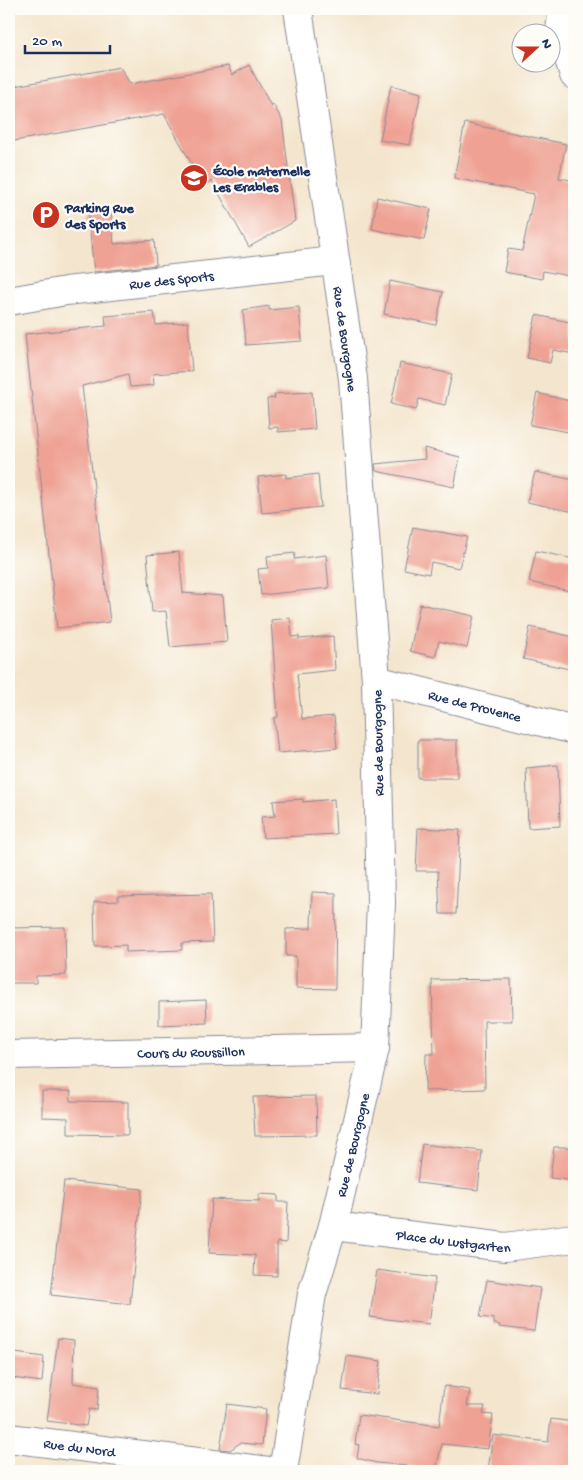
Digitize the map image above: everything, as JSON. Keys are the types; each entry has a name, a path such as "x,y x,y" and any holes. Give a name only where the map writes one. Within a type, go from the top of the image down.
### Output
{"street":[{"name":"Rue de Bourgogne","path":"283,1471 312,1294 333,1226 375,1048 381,903 376,680 353,379 298,9"},
{"path":"563,9 560,30 574,75"},
{"name":"Rue des Sports","path":"9,300 66,291 334,261"},
{"name":"Rue de Provence","path":"376,680 574,730"},
{"name":"Cours du Roussillon","path":"9,1055 375,1048"},
{"name":"Place du Lustgarten","path":"333,1226 505,1246 574,1238"},
{"name":"Rue du Nord","path":"9,1438 269,1471"}],"building":[{"path":"249,65 271,106 273,104 282,120 295,221 249,247 212,181 204,186 164,114 9,142 9,87 120,67 130,84 228,66 232,75"},
{"path":"391,85 421,93 410,145 380,140"},
{"path":"465,123 566,144 559,178 571,180 574,277 543,271 542,279 504,272 508,249 522,251 534,194 454,178"},
{"path":"377,197 431,209 424,240 372,229"},
{"path":"111,210 114,244 154,240 156,265 94,272 88,213"},
{"path":"390,281 443,292 436,325 384,314"},
{"path":"269,306 269,310 299,307 302,341 246,345 243,310"},
{"path":"154,312 156,325 188,322 192,371 153,374 154,385 130,387 128,374 82,386 110,622 57,628 25,334 106,326 105,316"},
{"path":"536,315 574,323 574,354 553,350 550,363 527,358"},
{"path":"400,363 452,374 445,405 419,399 416,410 391,404"},
{"path":"312,392 315,429 278,432 278,427 269,428 267,399 275,398 274,394"},
{"path":"537,393 574,402 574,433 530,425"},
{"path":"424,448 460,457 454,487 376,471 375,464 425,459"},
{"path":"535,472 574,480 574,512 527,502"},
{"path":"286,474 286,478 318,474 321,507 262,513 258,477"},
{"path":"413,527 467,537 459,568 431,562 429,574 404,569"},
{"path":"536,551 574,559 574,592 529,582"},
{"path":"179,552 183,593 223,596 227,642 170,647 166,611 152,612 147,555"},
{"path":"295,553 294,559 326,555 329,588 261,595 258,569 268,568 267,556"},
{"path":"420,604 474,616 467,648 439,641 435,657 410,651"},
{"path":"290,618 292,637 299,636 299,639 333,636 335,670 297,674 302,719 334,716 337,748 278,753 274,718 278,717 271,620"},
{"path":"530,627 574,637 574,670 523,659"},
{"path":"418,740 457,740 457,778 418,778"},
{"path":"558,765 560,826 528,828 526,768"},
{"path":"303,799 303,802 334,799 336,834 263,838 261,817 275,816 273,801"},
{"path":"418,828 460,830 456,914 440,914 438,871 416,871"},
{"path":"312,892 336,893 335,989 296,988 296,956 286,956 286,929 311,928"},
{"path":"211,894 213,942 182,943 182,950 126,952 126,945 95,946 94,902 118,901 118,896"},
{"path":"65,927 66,975 36,976 36,983 9,983 9,928"},
{"path":"511,979 512,1021 484,1021 485,1089 425,1091 426,1054 434,1054 432,980"},
{"path":"206,1000 207,1023 159,1025 159,1002"},
{"path":"42,1091 71,1091 70,1101 128,1102 128,1135 68,1134 68,1118 42,1117"},
{"path":"316,1096 317,1135 255,1136 253,1097"},
{"path":"422,1144 482,1151 478,1190 417,1183"},
{"path":"554,1147 574,1147 574,1181 550,1178"},
{"path":"64,1181 142,1189 130,1304 51,1295"},
{"path":"259,1194 278,1195 278,1202 288,1202 286,1243 277,1242 277,1276 254,1275 255,1255 209,1253 212,1199 259,1201"},
{"path":"377,1270 435,1278 429,1324 370,1317"},
{"path":"487,1280 540,1288 534,1331 499,1327 500,1325 494,1324 494,1319 480,1317"},
{"path":"58,1338 74,1340 73,1383 99,1387 97,1410 89,1409 86,1426 47,1421"},
{"path":"15,1353 44,1357 42,1382 12,1378"},
{"path":"347,1356 381,1361 377,1394 342,1390"},
{"path":"444,1386 470,1390 467,1406 485,1406 483,1414 493,1415 488,1449 442,1444 436,1469 377,1463 357,1458 359,1445 355,1444 359,1415 439,1426"},
{"path":"227,1404 266,1409 262,1445 240,1443 230,1450 220,1449"},
{"path":"551,1419 574,1422 574,1471 488,1470 493,1435 548,1442"}],"place":[{"name":"École maternelle Les Erables","path":"194,178"},
{"name":"Parking Rue des Sports","path":"46,215"}]}
